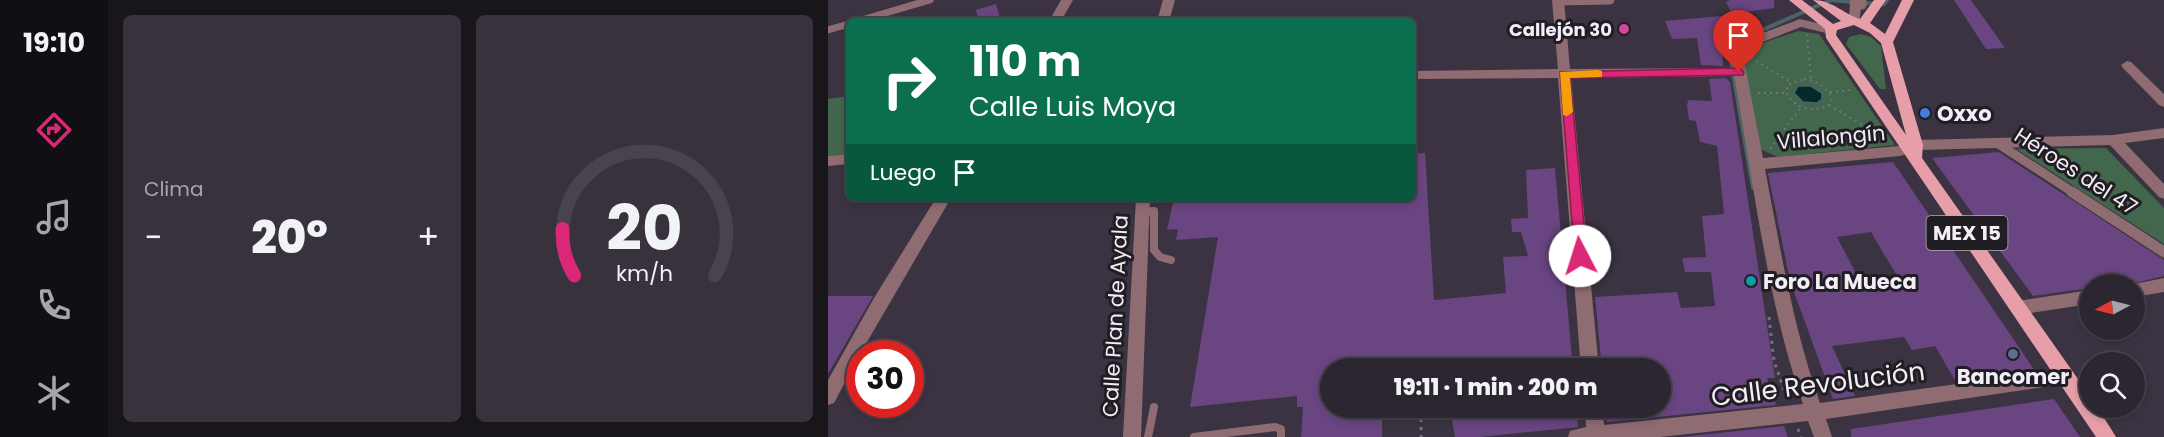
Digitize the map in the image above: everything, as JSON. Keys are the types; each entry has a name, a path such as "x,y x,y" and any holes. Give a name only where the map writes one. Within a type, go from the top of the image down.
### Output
{"main road":[{"path":"1795,0 1830,29 1856,22 1880,0"},
{"path":"1819,0 1887,42 1908,0"},
{"name":"MEX 15","path":"1830,29 1830,35 1913,151 2107,437"},
{"name":"MEX 15","path":"1887,42 1913,151"}],"street":[{"path":"1057,18 1067,0"},
{"path":"1164,18 1169,0"},
{"path":"1589,358 1558,1 1610,0"},
{"path":"1856,22 1860,2"},
{"path":"1823,437 1813,412 1780,281 1762,159 1735,48 1800,23 1830,29"},
{"path":"2127,65 2164,102"},
{"path":"1416,75 1739,72"},
{"name":"Villalongín","path":"1762,159 1913,151 1997,143 2113,140 2164,133"},
{"path":"2113,140 2164,193"},
{"name":"Héroes del 47","path":"1997,143 2164,252"},
{"path":"828,161 846,159"},
{"path":"828,397 880,303 942,201"},
{"name":"Calle Plan de Ayala","path":"1132,437 1143,205"},
{"path":"2145,288 2164,285"},
{"path":"2018,308 2079,299"},
{"name":"Calle Revolución","path":"1577,437 1813,412 2066,377"},
{"path":"1595,418 1596,436"}],"lane":[{"path":"868,18 930,0"},
{"path":"828,30 846,25"},
{"path":"1143,205 1154,211 1154,250 1160,256 1171,260"},
{"path":"1148,437 1154,406"},
{"path":"1194,437 1275,427 1281,429 1281,437"}],"path":[{"path":"1732,14 1748,30"},
{"path":"1798,31 1813,33"},
{"path":"1807,31 1811,80"},
{"path":"1748,56 1791,82 1811,80 1830,92 1857,89"},
{"path":"1786,93 1791,82"},
{"path":"1829,105 1832,97 1830,92"},
{"path":"1748,93 1786,93 1801,107 1814,110 1829,105 1886,140"},
{"path":"1762,159 1801,107"},
{"path":"1420,418 1421,437"}],"green space":[{"path":"1798,31 1819,34 1895,145 1778,157 1760,149 1739,51"},
{"path":"1861,34 1871,37 1881,46 1886,89 1880,89 1846,44 1849,37"},
{"path":"846,96 846,154 828,156 828,99"},
{"path":"2106,148 2164,208 2164,244 2016,149"}],"shaded area":[{"path":"1798,86 1811,86 1822,93 1822,99 1817,103 1803,102 1794,93"}],"building":[{"path":"1730,0 1774,0 1774,8 1732,14 1726,2"},
{"path":"1954,0 1971,0 2005,48 1986,49"},
{"path":"996,4 1000,18 978,18 976,10"},
{"path":"1733,15 1747,29 1721,37 1723,66 1701,65 1697,38 1672,39 1665,21"},
{"path":"1726,78 1730,82 1775,378 1767,378 1776,405 1671,416 1671,358 1601,358 1595,297 1677,292 1681,308 1715,306 1711,272 1685,272 1682,258 1706,257 1702,216 1724,214 1717,146 1700,142 1696,121 1689,120 1687,106 1688,100 1712,101 1709,79"},
{"path":"1999,152 2164,260 2164,276 2145,281 2145,274 2079,274 2079,290 2033,296 1932,158"},
{"path":"1425,153 1434,300 1506,293 1503,257 1528,256 1521,232 1512,232 1511,219 1528,218 1526,170 1555,168 1572,358 1320,358 1320,418 1382,418 1382,437 1301,437 1303,407 1297,407 1297,396 1190,407 1218,237 1176,240 1178,229 1167,230 1173,201 1416,201 1416,154"},
{"path":"1893,162 2035,371 1956,382 1935,346 1912,350 1904,337 1832,346 1855,396 1833,399 1790,281 1768,173","holes":["1871,232 1901,282 1863,287 1837,237"]},
{"path":"828,296 873,296 846,340 828,374"},
{"path":"2054,399 2080,437 1851,437 1851,429"},
{"path":"1452,418 1577,418 1578,427 1480,437 1455,437"},
{"path":"1607,418 1647,418 1607,422"},
{"path":"1784,426 1788,437 1681,437"}],"waterway":[{"path":"1753,188 1728,45 1831,0 1853,2"},
{"path":"1862,3 1884,4 1887,0"}],"slow traffic":[{"path":"1567,112 1564,74 1598,74"}],"place":[{"name":"Callejón 30","path":"1624,29"},
{"name":"Oxxo","path":"1925,113"},
{"name":"Foro La Mueca","path":"1751,281"},
{"name":"Bancomer","path":"2013,354"}],"route":[{"path":"1580,256 1564,74 1739,72"}]}
